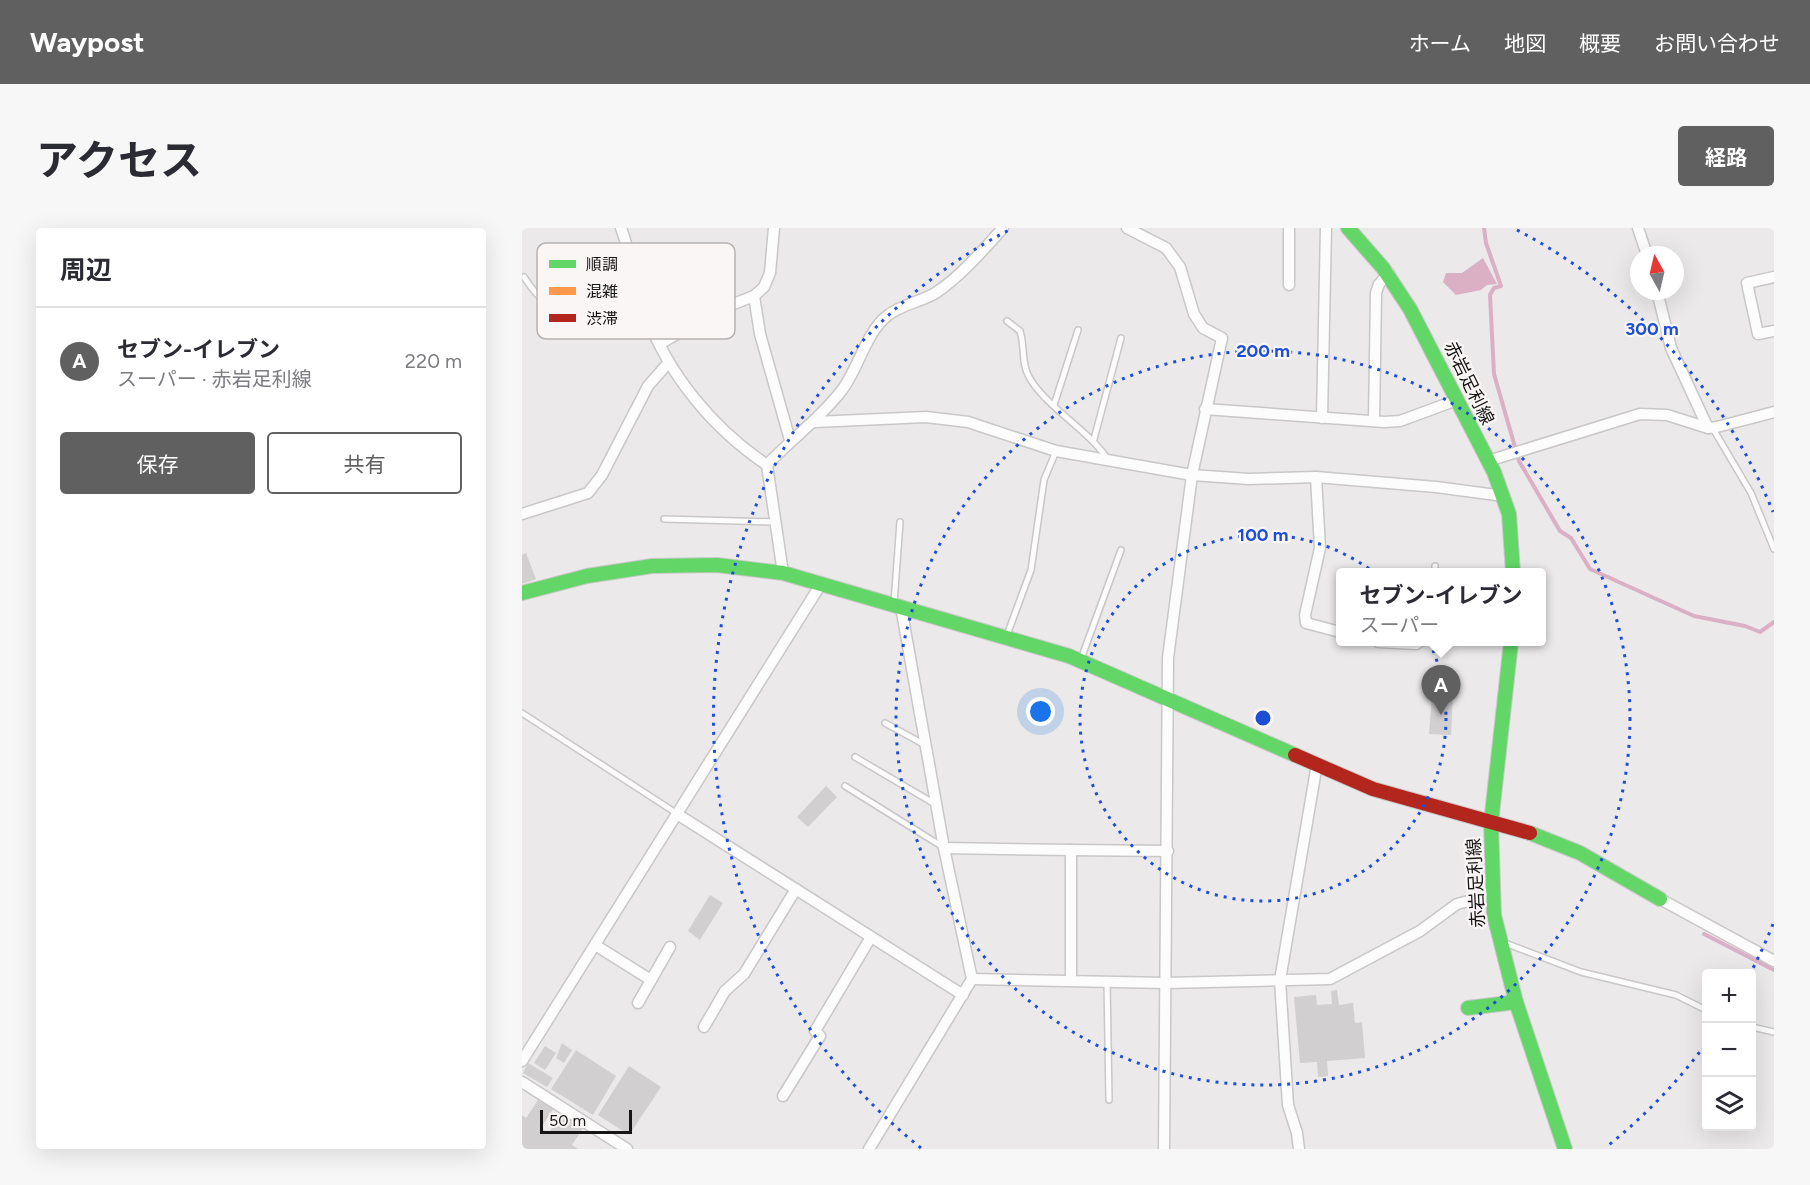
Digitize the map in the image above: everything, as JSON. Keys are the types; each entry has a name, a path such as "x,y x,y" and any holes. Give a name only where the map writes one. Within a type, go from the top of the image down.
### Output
{"street":[{"path":"621,228 625,243"},
{"path":"735,303 754,296 764,287 770,273 774,228"},
{"path":"767,465 790,440 815,422 844,388 864,348 886,316 936,292 975,259 1003,228"},
{"path":"1127,228 1166,248 1180,267 1194,314 1203,328 1222,338 1192,475 1168,658 1170,698 1164,1149"},
{"path":"1289,228 1289,285"},
{"path":"1322,417 1326,228"},
{"name":"赤岩足利線","path":"1348,228 1389,273 1411,305 1488,460 1504,496 1512,525 1513,568"},
{"path":"1638,228 1644,246"},
{"path":"1374,421 1376,292 1379,284 1389,273"},
{"path":"1774,277 1746,283 1758,334 1774,331"},
{"path":"754,296 760,334 790,440"},
{"path":"1659,300 1671,348 1710,427"},
{"path":"658,339 669,362 709,418 744,449 767,465 783,573"},
{"path":"660,344 669,339"},
{"path":"522,514 588,493 602,475 648,386 669,362"},
{"path":"1205,409 1400,421 1457,400"},
{"path":"1488,460 1640,414 1667,415 1710,427 1774,412"},
{"path":"815,422 926,417 968,422 1056,451 1107,458 1192,475 1250,479 1316,477 1436,486 1504,496"},
{"path":"1316,477 1320,548 1305,615 1306,623 1336,631"},
{"path":"522,593 595,575 693,562 744,565 783,573 1006,636 1081,660 1373,789 1560,844 1774,961"},
{"path":"522,1061 821,584"},
{"path":"869,1149 972,979 944,848 898,606"},
{"name":"赤岩足利線","path":"1510,646 1491,824 1492,895 1498,940 1565,1149"},
{"path":"1299,1149 1298,1133 1288,1105 1280,980 1317,764"},
{"path":"677,814 963,995"},
{"path":"944,848 1168,851"},
{"path":"1071,850 1071,980"},
{"path":"703,1027 725,991 744,974 796,889"},
{"path":"972,979 1166,983 1330,979 1420,932 1457,904 1492,895"},
{"path":"783,1096 820,1036 815,1031 871,937"},
{"path":"595,945 651,980"},
{"path":"638,1003 670,947"},
{"path":"1468,1008 1516,1002"},
{"path":"522,1082 627,1149"}],"lane":[{"path":"524,277 537,293"},
{"path":"1007,321 1020,331 1028,375 1054,405 1094,440 1107,458"},
{"path":"1054,405 1078,330"},
{"path":"1094,440 1121,338"},
{"path":"1710,427 1751,493 1774,549"},
{"path":"1006,636 1031,570 1044,480 1056,451"},
{"path":"664,519 776,522"},
{"path":"898,606 900,522"},
{"path":"1081,660 1121,550"},
{"path":"522,712 677,814"},
{"path":"885,723 926,746"},
{"path":"855,757 936,805"},
{"path":"845,786 944,848"},
{"path":"1498,940 1541,959 1581,972 1676,995 1702,1008"},
{"path":"1107,981 1109,1101"},
{"path":"1756,1027 1774,1029"}],"shaded area":[{"path":"1483,258 1497,284 1456,295 1443,282 1446,273 1462,273"}],"building":[{"path":"526,553 536,579 522,584 522,555"},
{"path":"1432,694 1453,695 1451,735 1429,734"},
{"path":"826,786 837,797 808,827 797,817"},
{"path":"710,895 723,903 700,940 688,931"},
{"path":"1337,990 1339,1005 1353,1003 1355,1023 1362,1022 1365,1058 1327,1061 1328,1076 1318,1077 1317,1062 1300,1063 1294,997 1316,995 1317,1005 1332,1004 1331,991"},
{"path":"562,1043 572,1050 564,1063 556,1058"},
{"path":"545,1046 556,1053 545,1070 534,1063"},
{"path":"576,1050 616,1076 593,1115 551,1089"},
{"path":"528,1063 553,1078 547,1087 523,1073"},
{"path":"629,1066 661,1087 629,1135 598,1115"},
{"path":"538,1100 553,1109 541,1128 549,1133 561,1114 583,1128 572,1145 578,1149 522,1149 522,1115 526,1118"}],"waterway":[{"path":"1484,228 1486,243 1501,286 1494,288 1490,295 1494,374 1519,461 1560,531 1571,538 1590,569 1694,616 1745,626 1760,632 1774,622"},
{"path":"1704,934 1774,970"}],"traffic: fast":[{"path":"1348,228 1383,268 1410,309 1494,472 1509,514 1513,568"},
{"path":"522,593 587,576 652,566 717,565 783,573 1069,656 1295,755"},
{"path":"1511,646 1491,823 1494,915 1516,1002 1565,1149"},
{"path":"1530,833 1580,853 1660,899"},
{"path":"1468,1008 1516,1002"}],"traffic: jam":[{"path":"1295,755 1373,789 1530,833"}],"place":[{"name":"セブン-イレブン","path":"1441,715"}]}
